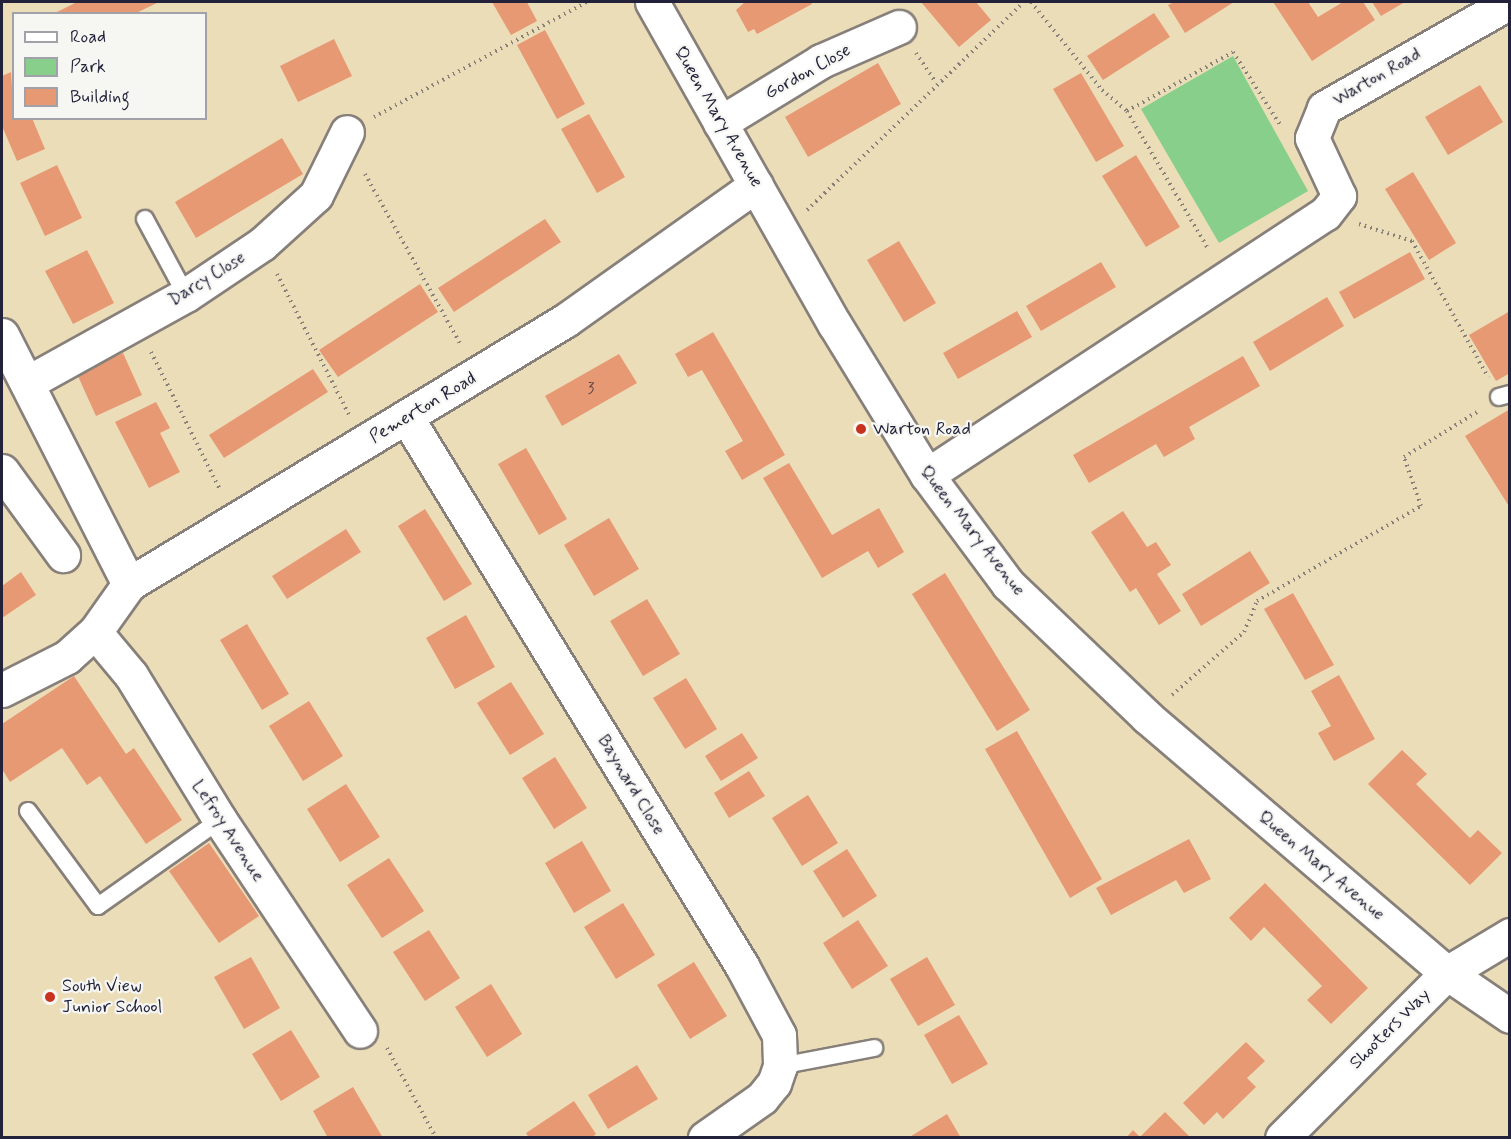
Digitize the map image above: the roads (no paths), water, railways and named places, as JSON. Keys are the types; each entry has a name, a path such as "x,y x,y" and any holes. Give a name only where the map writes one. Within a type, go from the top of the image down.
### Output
{"street":[{"name":"Queen Mary Avenue","path":"652,2 835,325 927,475 1008,584 1147,717 1447,973 1509,1016"},
{"name":"Warton Road","path":"927,475 1224,277 1326,214 1339,196 1312,138 1324,108 1509,2"},
{"name":"Gordon Close","path":"720,123 821,61 899,27"},
{"name":"Darcy Close","path":"27,383 186,295 262,244 316,195 347,132"},
{"name":"Pemerton Road","path":"2,690 67,657 95,632 129,584 236,522 566,320 756,185"},
{"path":"2,335 129,584"},
{"name":"Baynard Close","path":"407,418 768,1011 779,1035 780,1066 774,1083 762,1098 705,1137"},
{"path":"2,471 63,555"},
{"name":"Lefroy Avenue","path":"95,632 131,675 220,819 358,1032"},
{"name":"Shooters Way","path":"1282,1137 1447,973 1509,935"}],"lane":[{"path":"145,219 186,295"},
{"path":"28,811 98,906 220,819"},
{"path":"780,1066 874,1048"}],"place":[{"name":"Warton Road","path":"861,429"},
{"name":"South View Junior School","path":"50,997"}]}
